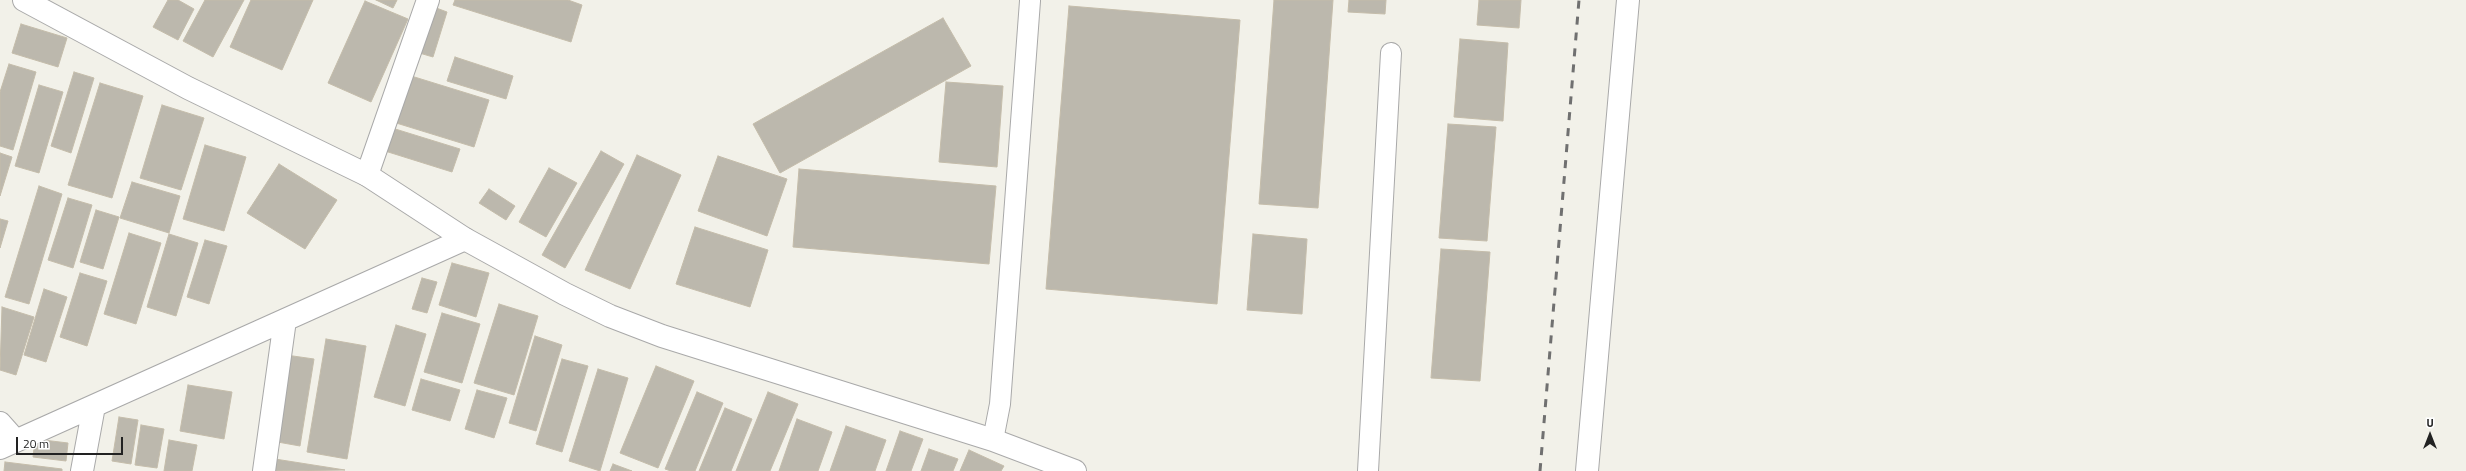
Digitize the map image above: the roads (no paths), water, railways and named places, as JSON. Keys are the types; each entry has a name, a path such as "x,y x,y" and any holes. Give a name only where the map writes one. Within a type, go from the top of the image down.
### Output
{"street":[{"path":"24,0 188,88 367,175 466,239 565,294 610,316 662,336 993,440 1075,471"},
{"path":"367,175 428,0"},
{"path":"1587,471 1628,0"},
{"path":"0,424 8,445 466,239"},
{"path":"264,471 285,320"},
{"path":"82,471 94,406"}],"lane":[{"path":"993,440 1000,404 1030,1"},
{"path":"1368,471 1391,53"}],"railway":[{"path":"1540,471 1579,0"}]}
